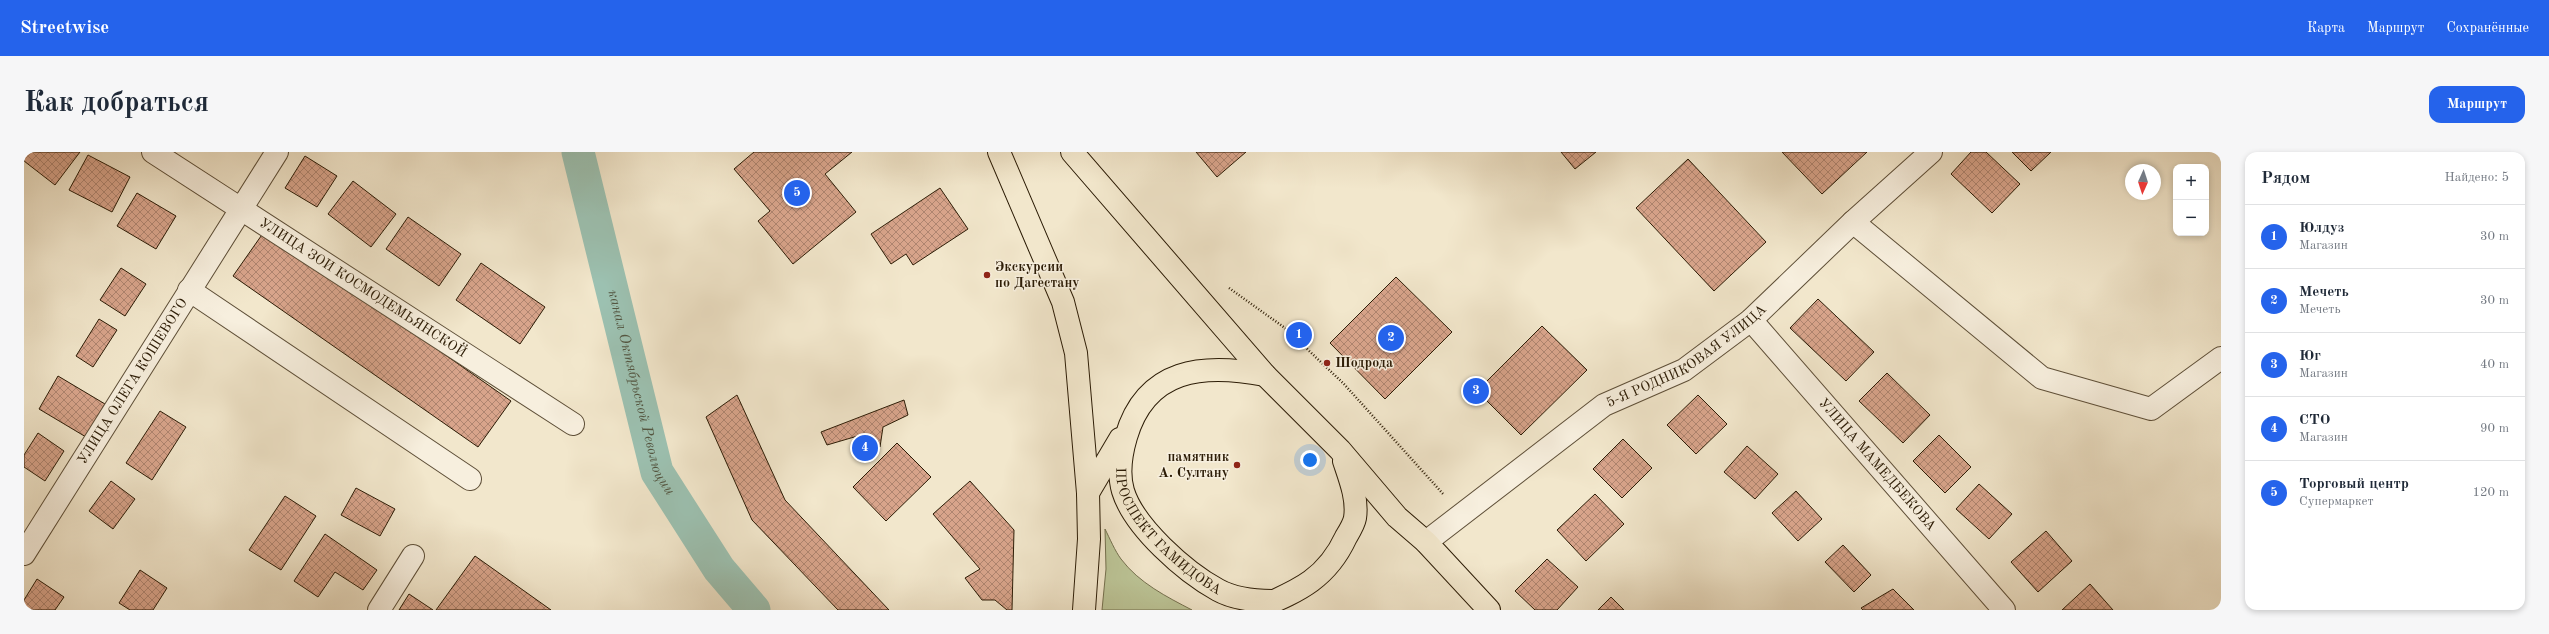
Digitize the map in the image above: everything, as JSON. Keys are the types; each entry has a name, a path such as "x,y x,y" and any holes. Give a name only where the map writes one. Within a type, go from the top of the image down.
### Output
{"main road":[{"path":"999,152 1063,302 1076,353 1088,493 1089,539 1084,610"},
{"path":"1072,152 1265,375"},
{"name":"ПРОСПЕКТ ГАМИДОВА","path":"1231,368 1265,375 1340,450 1354,492 1355,518 1334,559 1318,578 1296,592 1261,607 1254,601 1218,591 1173,559 1142,524 1123,491 1120,465 1131,419 1146,396 1169,379 1194,371 1231,368"},
{"path":"1088,493 1131,419"},
{"path":"1082,422 1123,491"},
{"path":"1340,450 1397,517 1426,542 1489,610"}],"street":[{"name":"УЛИЦА ОЛЕГА КОШЕВОГО","path":"24,554 277,152"},
{"name":"5-Я РОДНИКОВАЯ УЛИЦА","path":"1426,542 1604,405 1684,370 1751,320 1853,222 1931,152"},
{"name":"УЛИЦА ЗОИ КОСМОДЕМЬЯНСКОЙ","path":"167,156 240,209 573,424"},
{"path":"1853,222 2042,378 2151,409 2221,358"},
{"path":"189,290 470,479"},
{"name":"УЛИЦА МАМЕДБЕКОВА","path":"1751,320 2004,610"},
{"path":"379,610 413,556"}],"path":[{"path":"1225,284 1285,328 1338,379 1462,514"}],"green space":[{"path":"1105,529 1119,556 1128,568 1154,589 1192,610 1102,610 1106,569"}],"building":[{"path":"25,152 80,152 55,185 24,161"},
{"path":"754,152 852,152 825,174 856,212 793,264 758,221 770,211 734,169"},
{"path":"1196,152 1246,152 1217,177"},
{"path":"1561,152 1596,152 1575,169"},
{"path":"1782,152 1867,152 1822,194"},
{"path":"1971,152 1986,152 2020,184 1992,213 1951,174"},
{"path":"2012,152 2051,152 2031,171"},
{"path":"88,155 130,177 112,212 69,190"},
{"path":"305,156 337,176 317,207 285,188"},
{"path":"1688,159 1766,242 1714,291 1636,208"},
{"path":"353,181 396,214 371,247 328,214"},
{"path":"940,188 968,229 913,265 906,254 891,264 871,234"},
{"path":"137,193 176,216 156,249 117,226"},
{"path":"408,217 461,254 439,286 386,249"},
{"path":"266,229 511,401 478,447 233,276"},
{"path":"481,263 545,307 520,344 456,300"},
{"path":"121,268 146,284 125,316 100,300"},
{"path":"1396,277 1452,332 1385,399 1330,343"},
{"path":"1818,299 1874,352 1846,381 1790,328"},
{"path":"99,319 117,330 93,367 76,356"},
{"path":"1542,326 1587,370 1521,435 1477,391"},
{"path":"1887,373 1930,415 1903,443 1859,401"},
{"path":"58,376 105,404 86,437 39,409"},
{"path":"737,395 785,500 889,610 838,610 752,520 706,417"},
{"path":"1698,395 1727,424 1696,454 1667,425"},
{"path":"904,400 908,415 883,427 880,447 861,435 827,445 821,432"},
{"path":"160,411 186,427 152,480 126,463"},
{"path":"38,433 64,451 45,481 24,467 24,455"},
{"path":"1939,435 1971,467 1945,493 1913,461"},
{"path":"1623,439 1652,468 1622,498 1593,469"},
{"path":"897,443 931,477 886,521 853,487"},
{"path":"1747,446 1778,474 1755,499 1724,472"},
{"path":"111,481 135,499 113,529 89,511"},
{"path":"970,481 1014,530 1012,610 1007,610 995,600 982,600 965,578 980,569 933,514"},
{"path":"1979,484 2012,514 1989,539 1956,509"},
{"path":"356,488 395,509 380,536 341,515"},
{"path":"1796,491 1822,519 1798,541 1772,513"},
{"path":"1595,494 1624,524 1586,561 1557,530"},
{"path":"285,496 316,516 281,570 249,550"},
{"path":"2046,531 2072,561 2038,592 2011,562"},
{"path":"325,534 377,570 363,590 335,572 318,597 294,581"},
{"path":"1843,545 1871,575 1854,592 1825,562"},
{"path":"475,556 551,610 436,610"},
{"path":"1547,559 1578,587 1557,610 1535,610 1515,591"},
{"path":"140,570 167,588 153,610 130,610 119,603"},
{"path":"37,579 64,597 55,610 24,610 24,600"},
{"path":"2090,584 2113,610 2062,610"},
{"path":"1893,589 1914,610 1863,610 1861,608"},
{"path":"409,594 433,610 399,610"},
{"path":"1611,597 1624,610 1598,610"}],"waterway":[{"name":"канал Октябрьской Революции","path":"578,152 657,472 719,569 754,610"}],"place":[{"name":"Торговый центр","path":"797,193"},
{"name":"Экскурсии по Дагестану","path":"987,275"},
{"name":"Юлдуз","path":"1299,335"},
{"name":"Мечеть","path":"1391,338"},
{"name":"Шодрода","path":"1327,363"},
{"name":"Юг","path":"1476,391"},
{"name":"СТО","path":"865,448"},
{"name":"памятник А. Султану","path":"1237,465"}]}
